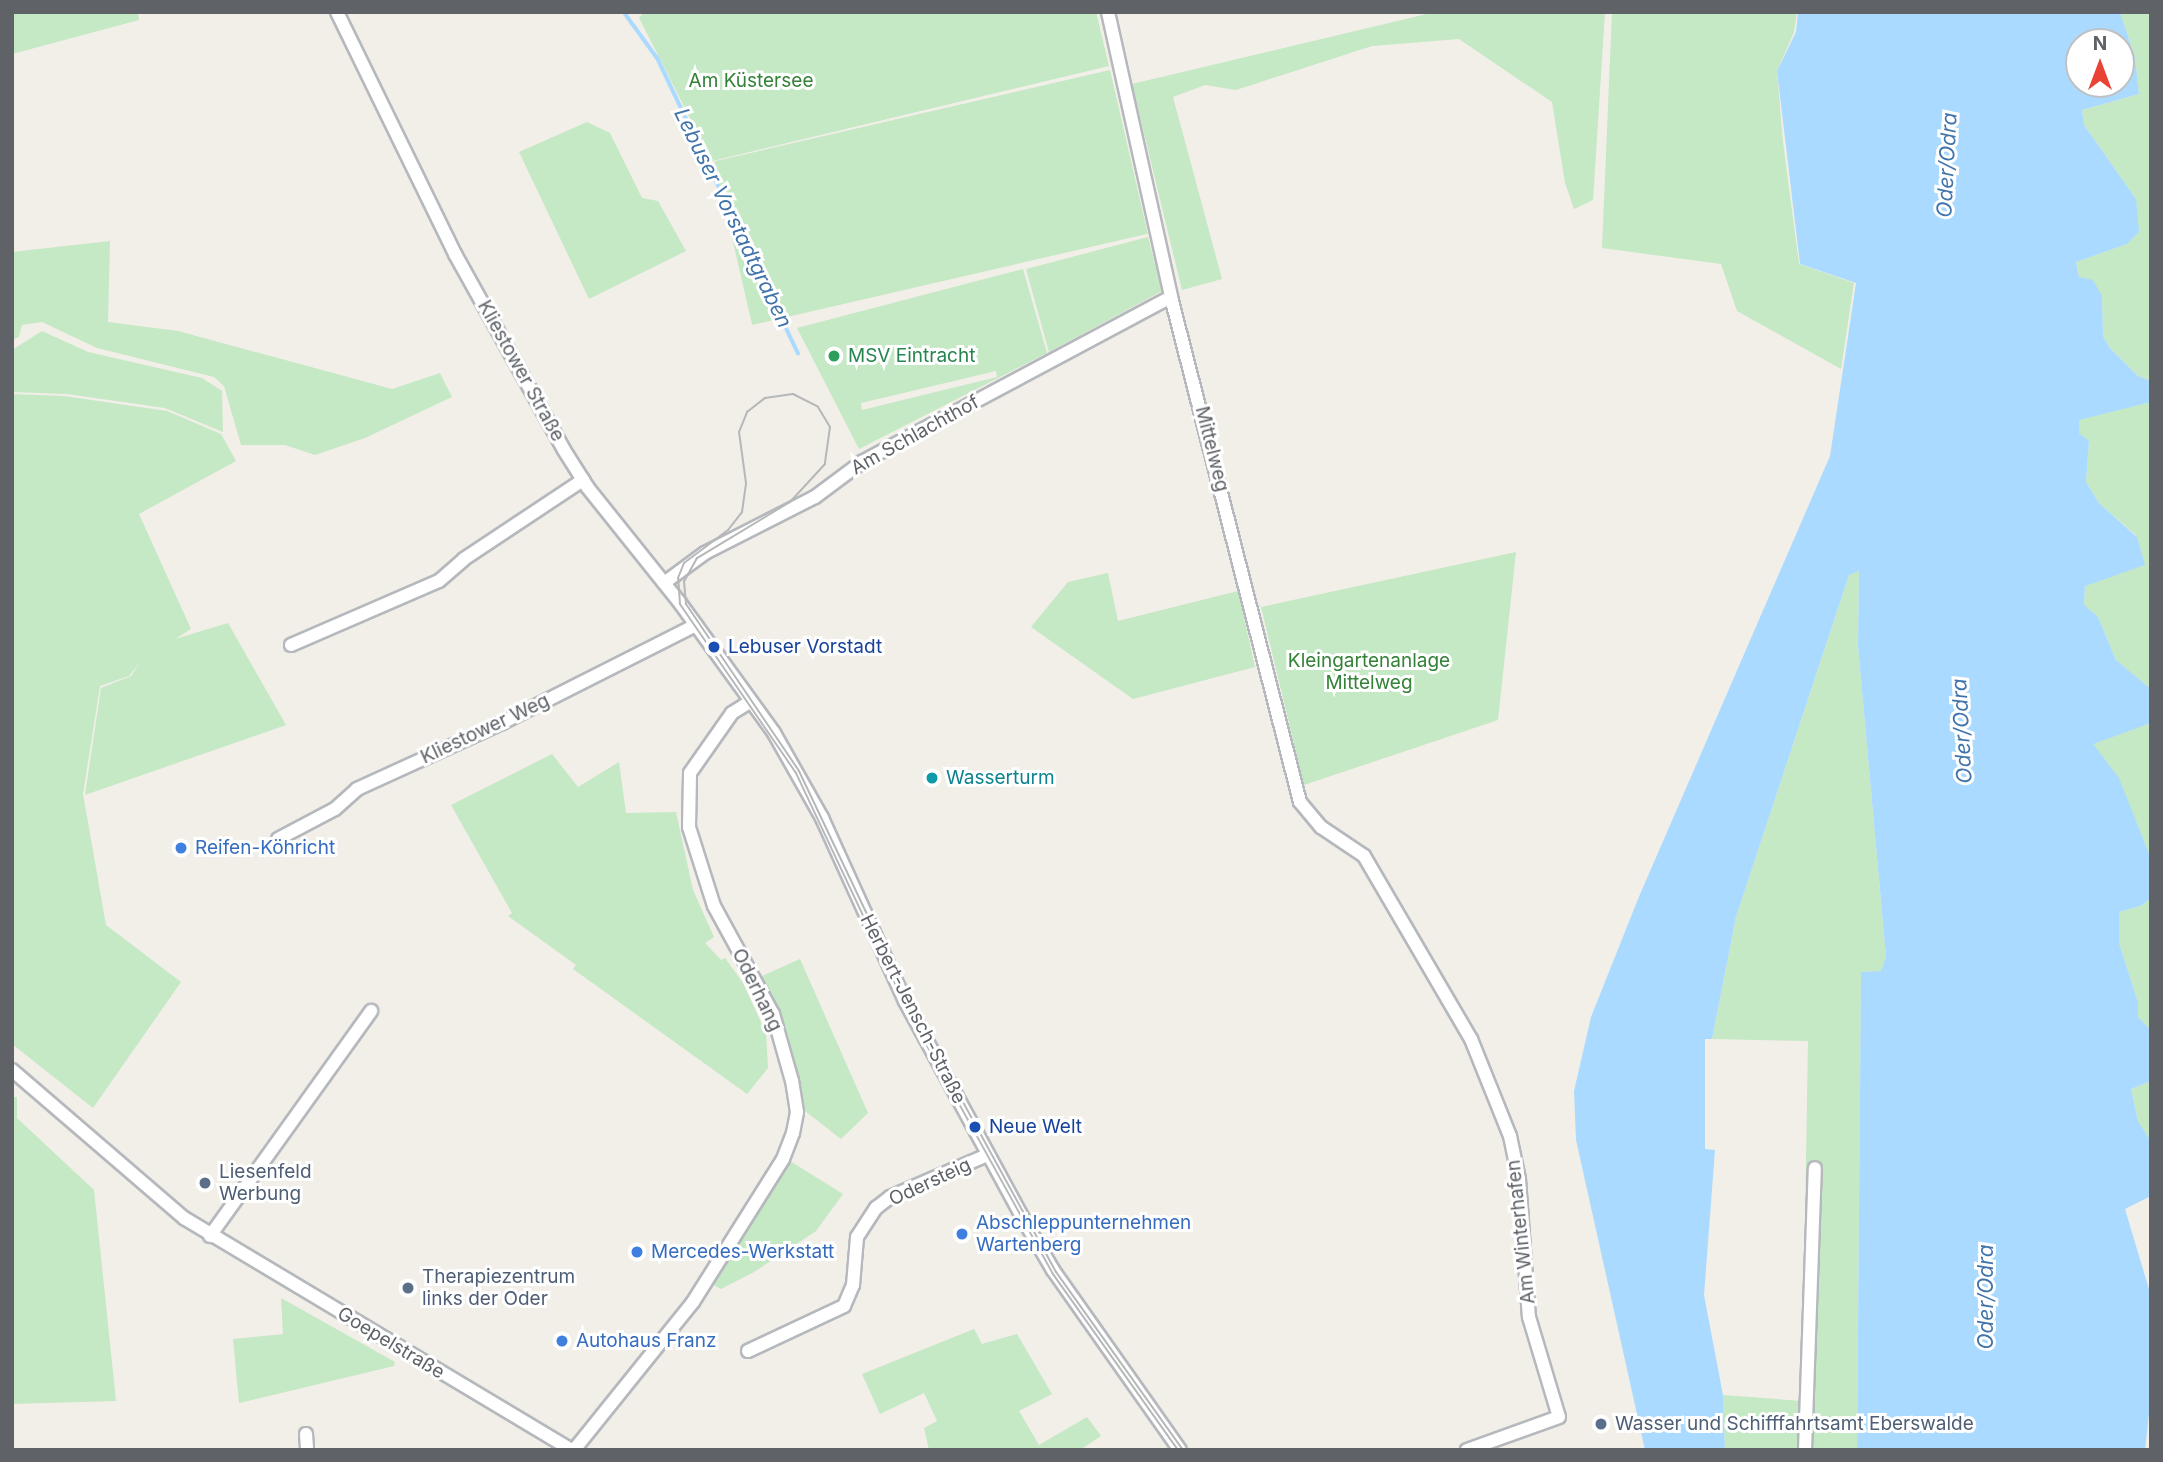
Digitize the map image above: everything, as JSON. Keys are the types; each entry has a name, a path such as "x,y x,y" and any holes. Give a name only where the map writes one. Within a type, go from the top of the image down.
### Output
{"street":[{"name":"Kliestower Straße","path":"337,12 455,254 583,480 696,625 751,701"},
{"name":"Mittelweg","path":"1108,12 1171,297 1300,802 1321,827 1364,856"},
{"name":"Am Schlachthof","path":"664,583 705,553 815,496 862,462 1171,297"},
{"path":"291,645 439,581 464,559 583,480"},
{"name":"Kliestower Weg","path":"278,839 335,809 357,789 502,723 696,625"},
{"name":"Herbert-Jensch-Straße","path":"751,701 794,765 822,818 905,1001 987,1156 1053,1270 1180,1450"},
{"name":"Oderhang","path":"572,1450 693,1302 783,1159 793,1133 797,1112 792,1081 773,1013 714,906 689,827 690,773 732,713 751,701"},
{"name":"Am Winterhafen","path":"1364,856 1471,1039 1510,1136 1519,1179 1529,1317 1559,1417 1467,1450"},
{"path":"210,1236 371,1011"},
{"name":"Goepelstraße","path":"12,1070 184,1218 210,1236 572,1450"},
{"name":"Odersteig","path":"748,1351 844,1306 853,1285 857,1237 876,1208 890,1197 987,1156"},
{"path":"1805,1450 1815,1168"},
{"path":"306,1434 307,1450"}],"green space":[{"path":"12,12 138,12 139,20 12,54"},
{"name":"Am Küstersee","path":"644,12 1096,12 1109,66 712,161 639,18"},
{"path":"1435,12 1605,12 1593,200 1574,209 1565,183 1552,102 1459,39 1372,46 1236,90 1205,85 1173,97 1222,279 1182,290 1132,84"},
{"path":"1612,12 1797,12 1794,32 1777,71 1783,142 1799,264 1854,283 1841,369 1737,311 1721,264 1602,248"},
{"path":"2120,12 2151,12 2151,381 2138,376 2110,348 2103,336 2102,296 2079,277 2076,262 2127,244 2136,199 2084,125 2082,110 2125,98 2135,98 2139,94 2135,28 2125,28"},
{"path":"1110,70 1148,234 752,325 714,161"},
{"path":"587,122 610,133 642,198 658,201 686,251 589,299 519,152"},
{"path":"1148,237 1162,291 1049,352 1026,269"},
{"path":"110,241 108,322 178,331 392,389 440,373 452,397 365,438 315,455 285,445 241,445 224,386 214,377 97,348 42,322 22,325 19,337 12,340 12,252"},
{"path":"1023,269 1047,353 859,449 797,328","holes":["996,371 997,377 862,410 861,403"]},
{"path":"42,331 88,352 202,378 222,391 223,432 165,408 67,394 12,392 12,350"},
{"path":"12,394 64,396 167,411 221,434 236,461 139,514 191,629 175,639 228,623 286,725 85,795 101,688 131,676 140,662 129,676 100,686 83,794 106,925 181,982 93,1108 12,1044"},
{"path":"2151,402 2151,689 2116,660 2098,617 2084,606 2085,586 2137,536 2099,503 2086,482 2089,442 2079,433 2079,419"},
{"name":"Kleingartenanlage Mittelweg","path":"1516,552 1498,720 1304,785 1261,607"},
{"path":"1859,571 1858,646 1886,957 1882,971 1861,972 1857,1450 1725,1450 1723,1395 1802,1401 1808,1041 1712,1039 1736,917 1849,575"},
{"path":"1108,573 1118,621 1238,591 1255,667 1133,699 1031,627 1068,582"},
{"path":"2151,723 2151,859 2092,743"},
{"path":"552,754 578,787 619,762 626,813 676,812 693,890 714,937 705,943 721,960 725,958 743,983 766,1033 768,1068 747,1094 573,969 576,965 508,916 512,913 451,805"},
{"path":"2151,898 2151,1030 2138,1017 2138,1002 2119,943 2119,912 2141,906"},
{"path":"800,959 868,1113 841,1139 805,1111 788,1035 762,976"},
{"path":"2151,1081 2151,1141 2138,1121 2131,1089"},
{"path":"12,1097 17,1097 17,1118 94,1190 116,1401 12,1404"},
{"path":"790,1161 843,1194 816,1231 754,1272 721,1289 714,1285"},
{"path":"281,1298 395,1362 394,1366 239,1403 233,1339 283,1334"},
{"path":"974,1329 982,1344 1017,1334 1052,1394 1019,1411 1039,1445 1087,1417 1101,1436 1080,1450 929,1450 924,1428 937,1421 924,1393 880,1414 862,1374"}],"water":[{"name":"Oder/Odra","path":"1798,12 2120,12 2125,28 2065,28 2065,98 2125,98 2082,110 2084,125 2136,199 2139,232 2127,244 2076,262 2079,277 2093,280 2102,296 2103,336 2110,348 2138,376 2151,381 2151,402 2079,420 2079,433 2089,441 2086,482 2099,503 2137,537 2145,565 2085,586 2084,605 2098,617 2116,660 2151,689 2151,723 2093,744 2119,778 2151,859 2151,898 2141,906 2119,912 2119,943 2138,1002 2138,1017 2151,1030 2151,1081 2131,1089 2138,1121 2151,1141 2151,1196 2125,1209 2151,1296 2151,1395 2145,1450 1857,1450 1861,972 1881,971 1886,957 1858,646 1859,571 1849,575 1736,917 1712,1039 1705,1039 1705,1149 1715,1150 1704,1295 1723,1395 1725,1450 1645,1450 1576,1140 1574,1091 1591,1017 1638,899 1830,456 1856,283 1800,264 1777,71 1796,32"},
{"path":"2135,57 2139,94 2135,95"}],"waterway":[{"name":"Lebuser Vorstadtgraben","path":"624,12 658,59 798,353"}],"tram line":[{"path":"1178,1450 1053,1274 907,1009 796,773 680,604 678,578 684,563 728,530 742,512 746,483 739,432 747,412 765,398 793,394 818,407 830,427 825,464 790,502 697,558 684,581 686,604 799,771 911,1007 1056,1272 1183,1450"}],"place":[{"name":"MSV Eintracht","path":"834,356"},
{"name":"Lebuser Vorstadt","path":"714,647"},
{"name":"Wasserturm","path":"932,778"},
{"name":"Reifen-Köhricht","path":"181,848"},
{"name":"Neue Welt","path":"975,1127"},
{"name":"Liesenfeld Werbung","path":"205,1183"},
{"name":"Abschleppunternehmen Wartenberg","path":"962,1234"},
{"name":"Mercedes-Werkstatt","path":"637,1252"},
{"name":"Therapiezentrum links der Oder","path":"408,1288"},
{"name":"Autohaus Franz","path":"562,1341"},
{"name":"Wasser und Schifffahrtsamt Eberswalde","path":"1601,1424"}]}
